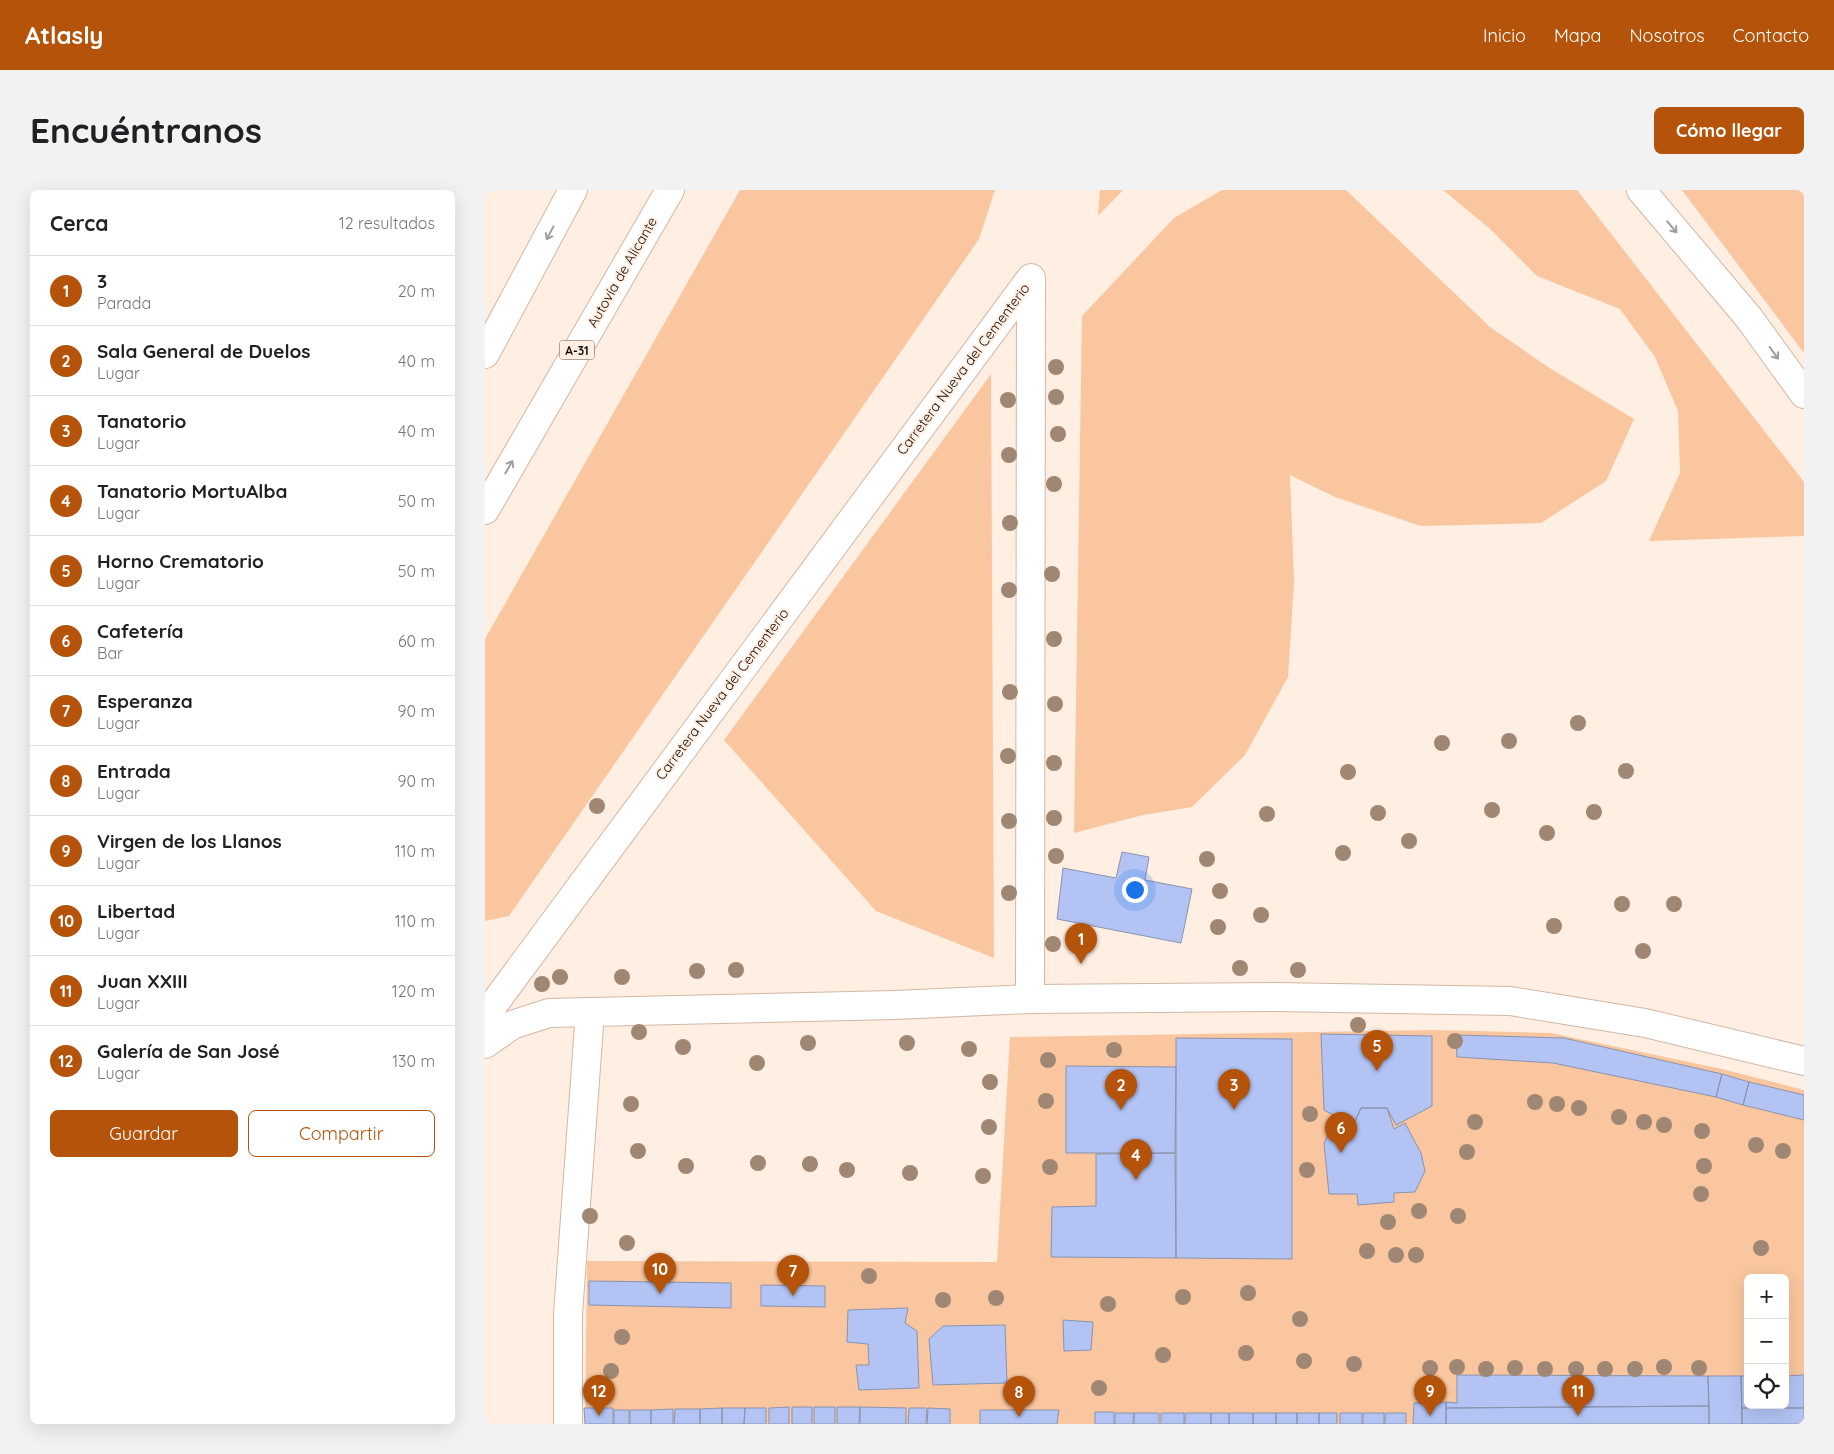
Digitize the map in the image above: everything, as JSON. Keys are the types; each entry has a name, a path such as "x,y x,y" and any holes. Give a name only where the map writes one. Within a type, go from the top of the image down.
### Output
{"main road":[{"path":"485,354 573,190"},
{"name":"Autovía de Alicante","path":"485,510 670,190"},
{"path":"1641,190 1749,318 1804,394"},
{"name":"Carretera Nueva del Cementerio","path":"485,1016 1031,278 1030,999"},
{"path":"485,1044 512,1025 549,1013 893,1005 1030,999 1284,997 1510,1002 1645,1023 1804,1062"},
{"path":"568,1424 568,1314 590,1012"}],"shaded area":[{"path":"740,190 995,190 979,239 509,916 485,921 485,639"},
{"path":"1100,190 1123,190 1098,216"},
{"path":"1222,190 1346,190 1490,327 1548,367 1634,419 1606,481 1541,523 1421,526 1335,497 1290,475 1294,581 1288,677 1245,755 1192,807 1143,815 1074,833 1082,316 1174,218"},
{"path":"1443,190 1577,190 1804,482 1804,536 1649,541 1680,473 1678,411 1655,357 1620,309 1537,276 1489,228"},
{"path":"1682,190 1804,190 1804,353"},
{"path":"991,374 994,958 876,911 724,740"},
{"path":"1434,1030 1551,1033 1722,1069 1804,1090 1804,1424 585,1424 587,1261 997,1262 1010,1037"}],"building":[{"path":"1122,852 1149,857 1145,880 1192,889 1181,943 1057,919 1063,868 1116,878"},
{"path":"1321,1034 1432,1036 1432,1106 1396,1125 1387,1108 1361,1108 1353,1126 1324,1110"},
{"path":"1456,1035 1564,1038 1722,1074 1716,1097 1553,1063 1457,1057"},
{"path":"1176,1038 1292,1039 1292,1259 1176,1258"},
{"path":"1066,1066 1176,1067 1175,1153 1066,1153"},
{"path":"1722,1074 1749,1082 1743,1105 1716,1097"},
{"path":"1749,1082 1804,1095 1804,1120 1743,1105"},
{"path":"1361,1108 1387,1108 1394,1129 1405,1123 1421,1153 1425,1171 1415,1192 1394,1193 1394,1202 1358,1205 1357,1194 1329,1194 1324,1143 1332,1127 1353,1126"},
{"path":"1175,1153 1176,1258 1051,1257 1052,1207 1096,1206 1096,1154"},
{"path":"589,1281 731,1283 731,1308 589,1305"},
{"path":"761,1285 825,1286 825,1307 761,1306"},
{"path":"908,1308 905,1323 917,1331 919,1388 859,1390 856,1365 869,1365 868,1344 847,1342 848,1310"},
{"path":"1063,1320 1093,1322 1091,1350 1064,1351"},
{"path":"1005,1325 1007,1383 933,1385 929,1339 943,1326"},
{"path":"1457,1375 1708,1376 1709,1406 1446,1408 1446,1402 1457,1403"},
{"path":"1804,1375 1804,1408 1789,1408 1789,1376"},
{"path":"1708,1376 1741,1376 1742,1424 1709,1424"},
{"path":"1741,1376 1744,1376 1744,1408 1742,1408"},
{"path":"1446,1402 1446,1424 1413,1424 1414,1403"},
{"path":"1709,1406 1709,1424 1446,1424 1446,1408"},
{"path":"789,1407 789,1424 769,1424 769,1408"},
{"path":"792,1407 812,1407 812,1424 792,1424"},
{"path":"814,1407 835,1407 835,1424 814,1424"},
{"path":"837,1407 860,1407 859,1424 837,1424"},
{"path":"860,1407 906,1408 906,1424 860,1424"},
{"path":"584,1408 613,1408 613,1424 585,1424"},
{"path":"722,1408 745,1408 744,1424 722,1424"},
{"path":"722,1408 722,1424 700,1424 700,1409"},
{"path":"745,1408 766,1408 766,1424 744,1424"},
{"path":"909,1408 927,1408 926,1424 908,1424"},
{"path":"928,1408 950,1409 950,1424 927,1424"},
{"path":"1742,1408 1804,1408 1804,1424 1742,1424"},
{"path":"673,1409 673,1424 651,1424 651,1410"},
{"path":"675,1409 700,1409 700,1424 674,1424"},
{"path":"614,1410 629,1410 629,1424 614,1424"},
{"path":"630,1410 651,1410 651,1424 630,1424"},
{"path":"980,1410 1059,1410 1057,1424 980,1424"},
{"path":"1095,1412 1114,1412 1114,1424 1095,1424"},
{"path":"1115,1413 1134,1413 1133,1424 1115,1424"},
{"path":"1134,1413 1159,1413 1159,1424 1134,1424"},
{"path":"1161,1413 1184,1413 1184,1424 1161,1424"},
{"path":"1185,1413 1211,1413 1211,1424 1185,1424"},
{"path":"1211,1413 1229,1413 1229,1424 1211,1424"},
{"path":"1229,1413 1253,1413 1253,1424 1229,1424"},
{"path":"1253,1413 1276,1413 1276,1424 1253,1424"},
{"path":"1276,1413 1297,1413 1297,1424 1276,1424"},
{"path":"1297,1413 1319,1413 1319,1424 1297,1424"},
{"path":"1319,1413 1337,1413 1337,1424 1319,1424"},
{"path":"1340,1413 1362,1413 1362,1424 1340,1424"},
{"path":"1363,1413 1384,1413 1384,1424 1363,1424"},
{"path":"1385,1413 1406,1413 1406,1424 1385,1424"}],"place":[{"name":"3","path":"1081,964"},
{"name":"Horno Crematorio","path":"1377,1071"},
{"name":"Sala General de Duelos","path":"1121,1110"},
{"name":"Tanatorio","path":"1234,1110"},
{"name":"Cafetería","path":"1341,1153"},
{"name":"Tanatorio MortuAlba","path":"1136,1180"},
{"name":"Libertad","path":"660,1294"},
{"name":"Esperanza","path":"793,1296"},
{"name":"Galería de San José","path":"599,1416"},
{"name":"Virgen de los Llanos","path":"1430,1416"},
{"name":"Juan XXIII","path":"1578,1416"},
{"name":"Entrada","path":"1019,1417"}]}
